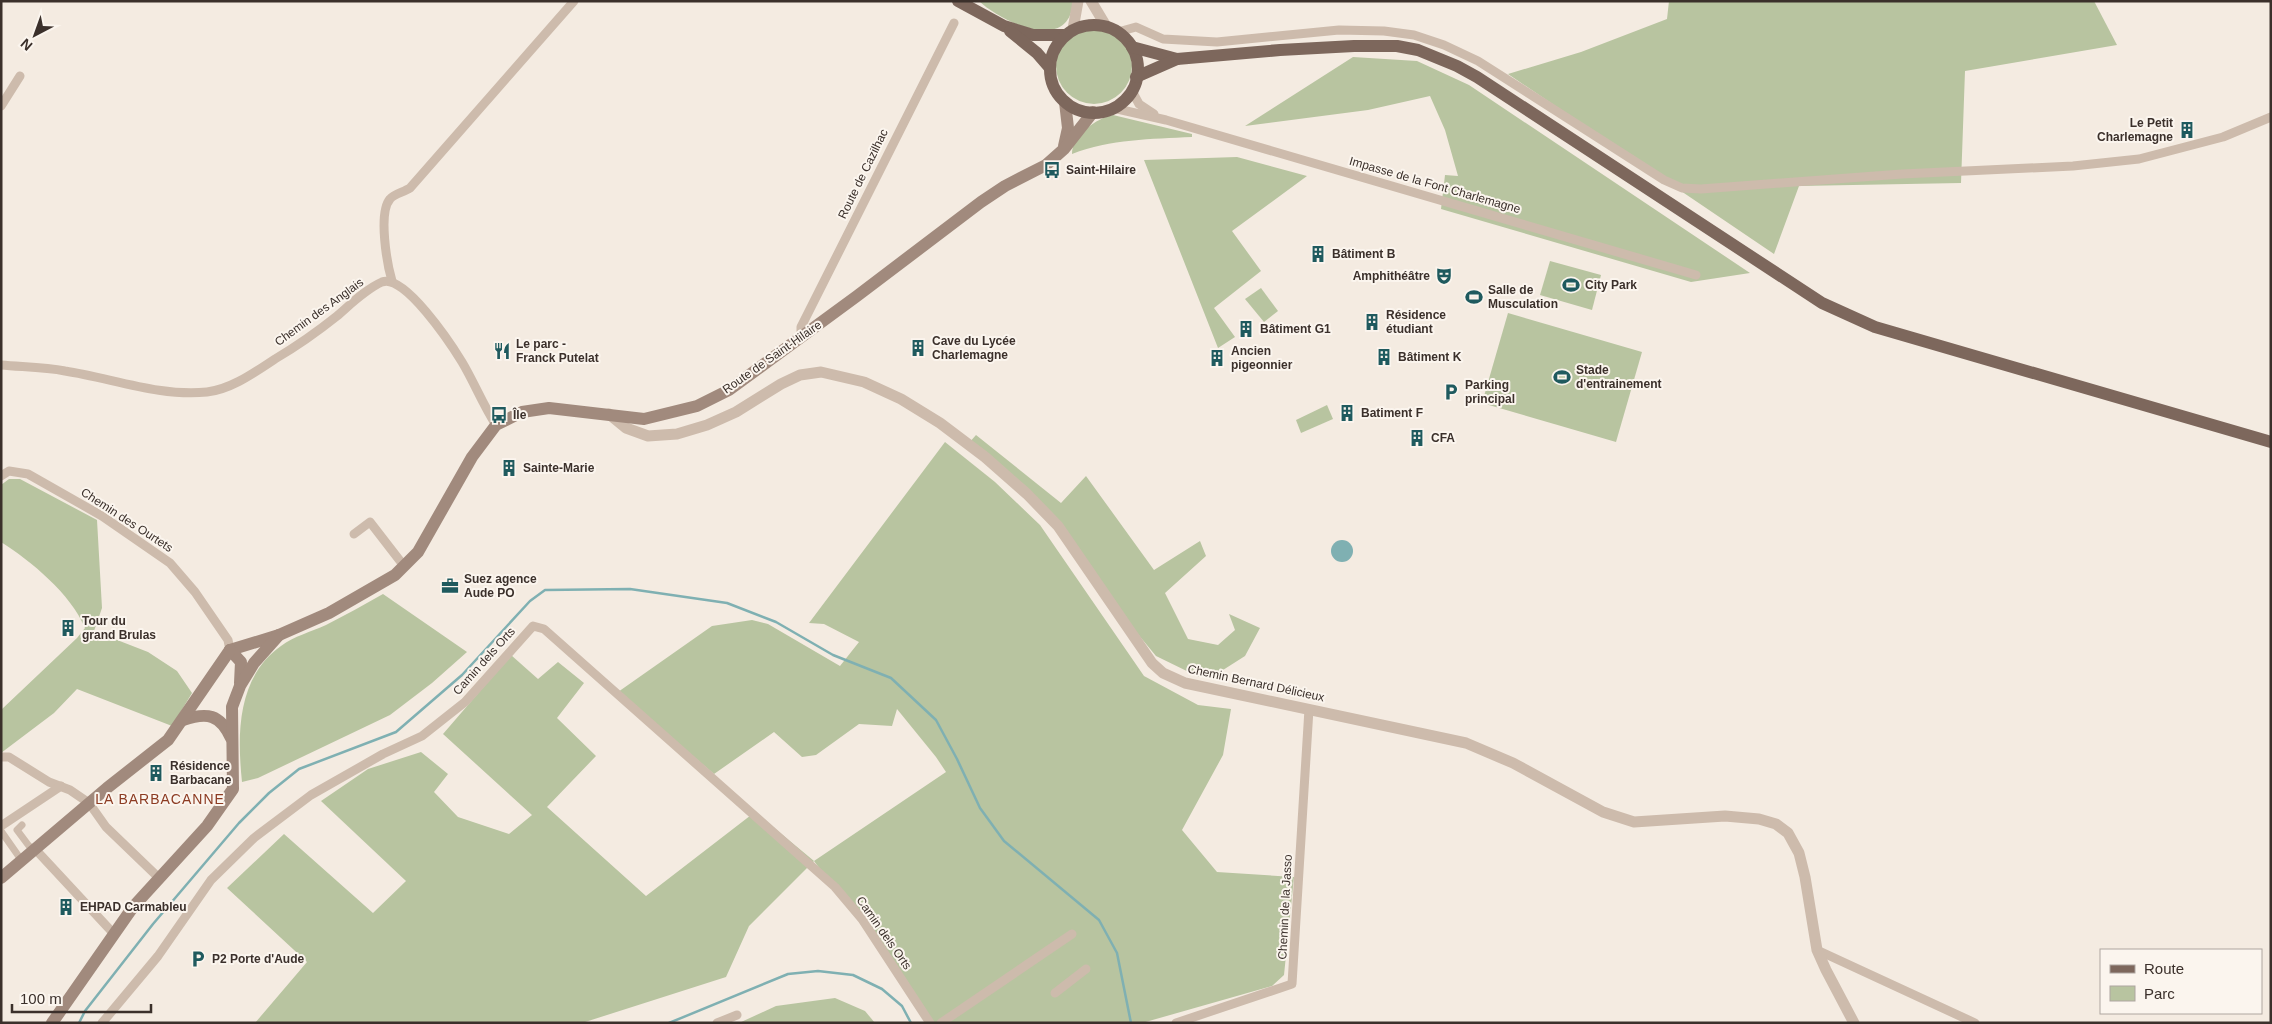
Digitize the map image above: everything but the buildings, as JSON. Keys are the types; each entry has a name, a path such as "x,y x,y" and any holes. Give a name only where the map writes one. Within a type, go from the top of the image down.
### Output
{"main road":[{"path":"958,1 1004,26 1037,53 1050,68"},
{"path":"1004,26 1041,37 1069,32 1088,25 1106,26 1118,32 1132,47 1137,64 1132,91 1113,108 1093,112 1078,110 1065,102 1054,88 1050,68 1053,51 1069,32"},
{"path":"1136,77 1177,59 1354,46 1397,46 1418,50 1478,77 1822,304 1850,317 1876,327 2271,442"},
{"path":"1132,47 1177,59"},
{"path":"1064,149 1068,128 1065,102"},
{"name":"Route de Saint-Hilaire","path":"230,650 279,634 360,596 382,584 404,566 418,552 472,458 496,425 522,412 549,408 644,419 697,406 729,390 981,202 1005,186 1046,165 1064,149 1093,112"},
{"path":"52,1023 114,934 159,878 207,826 233,789 232,707 240,686 254,663 279,634"},
{"path":"230,650 245,655 266,650"},
{"path":"230,650 241,662 240,686"},
{"path":"1,878 23,862 89,803 168,740 230,650"},
{"path":"183,720 195,716 214,717 226,727 231,738"}],"street":[{"path":"496,425 462,362 441,331 399,284 392,281 385,231 384,207 391,198 410,188 574,1"},
{"path":"1069,32 1078,1"},
{"path":"1091,1 1106,26"},
{"name":"Route de Cazilhac","path":"801,337 801,326 954,23"},
{"path":"1118,32 1136,27 1164,39 1216,42 1339,30 1384,30 1414,35 1444,45 1478,61 1633,160 1682,188 1701,189 1902,174 2073,166 2139,160 2223,137 2271,117"},
{"path":"1,106 20,76"},
{"path":"1132,91 1139,104 1146,110 1166,120"},
{"path":"1113,108 1166,120"},
{"name":"Impasse de la Font Charlemagne","path":"1166,120 1696,275"},
{"name":"Chemin des Anglais","path":"1,365 64,371 177,392 208,392 232,385 256,372 308,339 371,288 384,281 392,281"},
{"name":"Chemin Bernard Délicieux","path":"609,414 626,428 648,436 677,434 707,425 736,412 780,384 800,375 821,372 864,382 901,399 940,423 1027,494 1058,526 1152,663 1163,673 1185,683 1208,689 1466,743 1514,763 1603,812 1634,822 1725,816 1759,819 1776,824 1788,833 1799,853 1805,877 1817,950 1854,1023"},
{"name":"Chemin des Ourtets","path":"1,476 9,471 28,474 102,516 170,563 195,592 228,640 230,650"},
{"path":"354,534 370,522 404,566"},
{"name":"Camin dels Orts","path":"102,1023 158,956 211,880 254,838 310,795 383,754 422,736 465,702 533,626 544,629 551,635 835,887 862,919 930,1023"},
{"name":"Chemin de la Jasso","path":"1176,1023 1292,984 1309,709"},
{"path":"1,757 9,757 48,782 61,786 89,803 106,827 159,878"},
{"path":"1,826 61,786"},
{"path":"22,825 17,830 29,846 36,850 114,934"},
{"path":"1,831 23,862"},
{"path":"941,1023 1072,934"},
{"path":"1817,950 1975,1023"},
{"path":"1055,993 1086,969"},
{"path":"717,1023 737,1015"}],"green space":[{"path":"979,1 1073,1 1069,17 1060,27 1048,30 1033,29 1018,24 989,9"},
{"path":"1669,1 2094,1 2117,45 1965,71 1961,183 1799,186 1774,254 1508,74 1581,52 1667,19"},
{"path":"1094,28 1108,31 1121,39 1129,52 1132,66 1129,80 1121,93 1108,101 1094,104 1080,101 1067,93 1059,80 1056,66 1059,52 1067,39 1080,31"},
{"path":"1353,57 1417,61 1469,85 1750,273 1691,282 1441,209 1445,175 1458,176 1445,130 1430,96 1368,110 1245,126"},
{"path":"1113,115 1192,134 1192,137 1146,139 1101,145 1072,154 1076,140 1086,128"},
{"path":"1237,157 1307,176 1232,231 1261,271 1214,308 1235,337 1218,348 1144,160"},
{"name":"City Park","path":"1550,261 1601,275 1592,310 1540,295"},
{"path":"1261,288 1278,311 1264,322 1245,299"},
{"name":"Stade d'entrainement","path":"1508,313 1642,352 1616,442 1482,403"},
{"path":"1327,405 1333,419 1301,433 1296,420"},
{"path":"976,435 1061,503 1086,476 1154,570 1200,541 1206,556 1165,593 1188,639 1218,645 1235,630 1229,614 1260,628 1245,656 1223,670 1199,677 1156,656 1103,592 1058,526 968,444"},
{"path":"945,442 995,482 1040,525 1144,676 1198,705 1231,709 1223,755 1182,830 1217,872 1294,877 1284,975 1272,986 1142,1023 934,1023 814,861 946,772 897,709 892,726 859,724 816,755 802,757 774,732 714,774 618,692 712,626 752,620 768,624 840,666 859,642 824,624 809,623"},
{"path":"9,479 20,479 97,520 102,608 94,631 148,652 177,671 192,693 172,726 77,689 54,713 1,753 1,710 77,638 85,628 79,615 49,579 1,542 1,485"},
{"path":"383,594 467,652 432,683 390,715 258,778 242,782 240,745 243,708 248,690 266,659 291,639 326,625"},
{"path":"511,655 538,679 558,662 584,683 557,718 596,756 547,807 646,896 755,812 814,861 749,926 726,977 582,1023 255,1023 307,962 227,888 284,834 373,913 406,881 321,801 368,769 421,752 448,774 434,792 458,817 509,834 532,815 443,734"},
{"path":"835,998 865,1011 875,1023 739,1023 776,1006"}],"water":[{"path":"1338,540 1346,540 1353,547 1353,555 1346,562 1338,562 1331,555 1331,547"}],"waterway":[{"path":"79,1023 85,1011 153,924 239,823 269,793 299,769 396,732 462,675 530,601 545,590 630,589 727,603 776,622 833,655 891,678 936,720 980,808 1004,841 1099,920 1117,953 1131,1023"},
{"path":"669,1023 788,974 818,971 853,975 882,989 902,1006 911,1023"}],"place":[{"name":"Le Petit Charlemagne","path":"2187,130"},
{"name":"Saint-Hilaire","path":"1052,170"},
{"name":"Bâtiment B","path":"1318,254"},
{"name":"Amphithéâtre","path":"1444,276"},
{"name":"City Park","path":"1571,285"},
{"name":"Salle de Musculation","path":"1474,297"},
{"name":"Résidence étudiant","path":"1372,322"},
{"name":"Bâtiment G1","path":"1246,329"},
{"name":"Cave du Lycée Charlemagne","path":"918,348"},
{"name":"Le parc - Franck Putelat","path":"502,351"},
{"name":"Bâtiment K","path":"1384,357"},
{"name":"Ancien pigeonnier","path":"1217,358"},
{"name":"Stade d'entrainement","path":"1562,377"},
{"name":"Parking principal","path":"1451,392"},
{"name":"Batiment F","path":"1347,413"},
{"name":"Île","path":"499,415"},
{"name":"CFA","path":"1417,438"},
{"name":"Sainte-Marie","path":"509,468"},
{"name":"Suez agence Aude PO","path":"450,586"},
{"name":"Tour du grand Brulas","path":"68,628"},
{"name":"Résidence Barbacane","path":"156,773"},
{"name":"EHPAD Carmableu","path":"66,907"},
{"name":"P2 Porte d'Aude","path":"198,959"}],"district":[{"name":"LA BARBACANNE","path":"160,799"}]}
